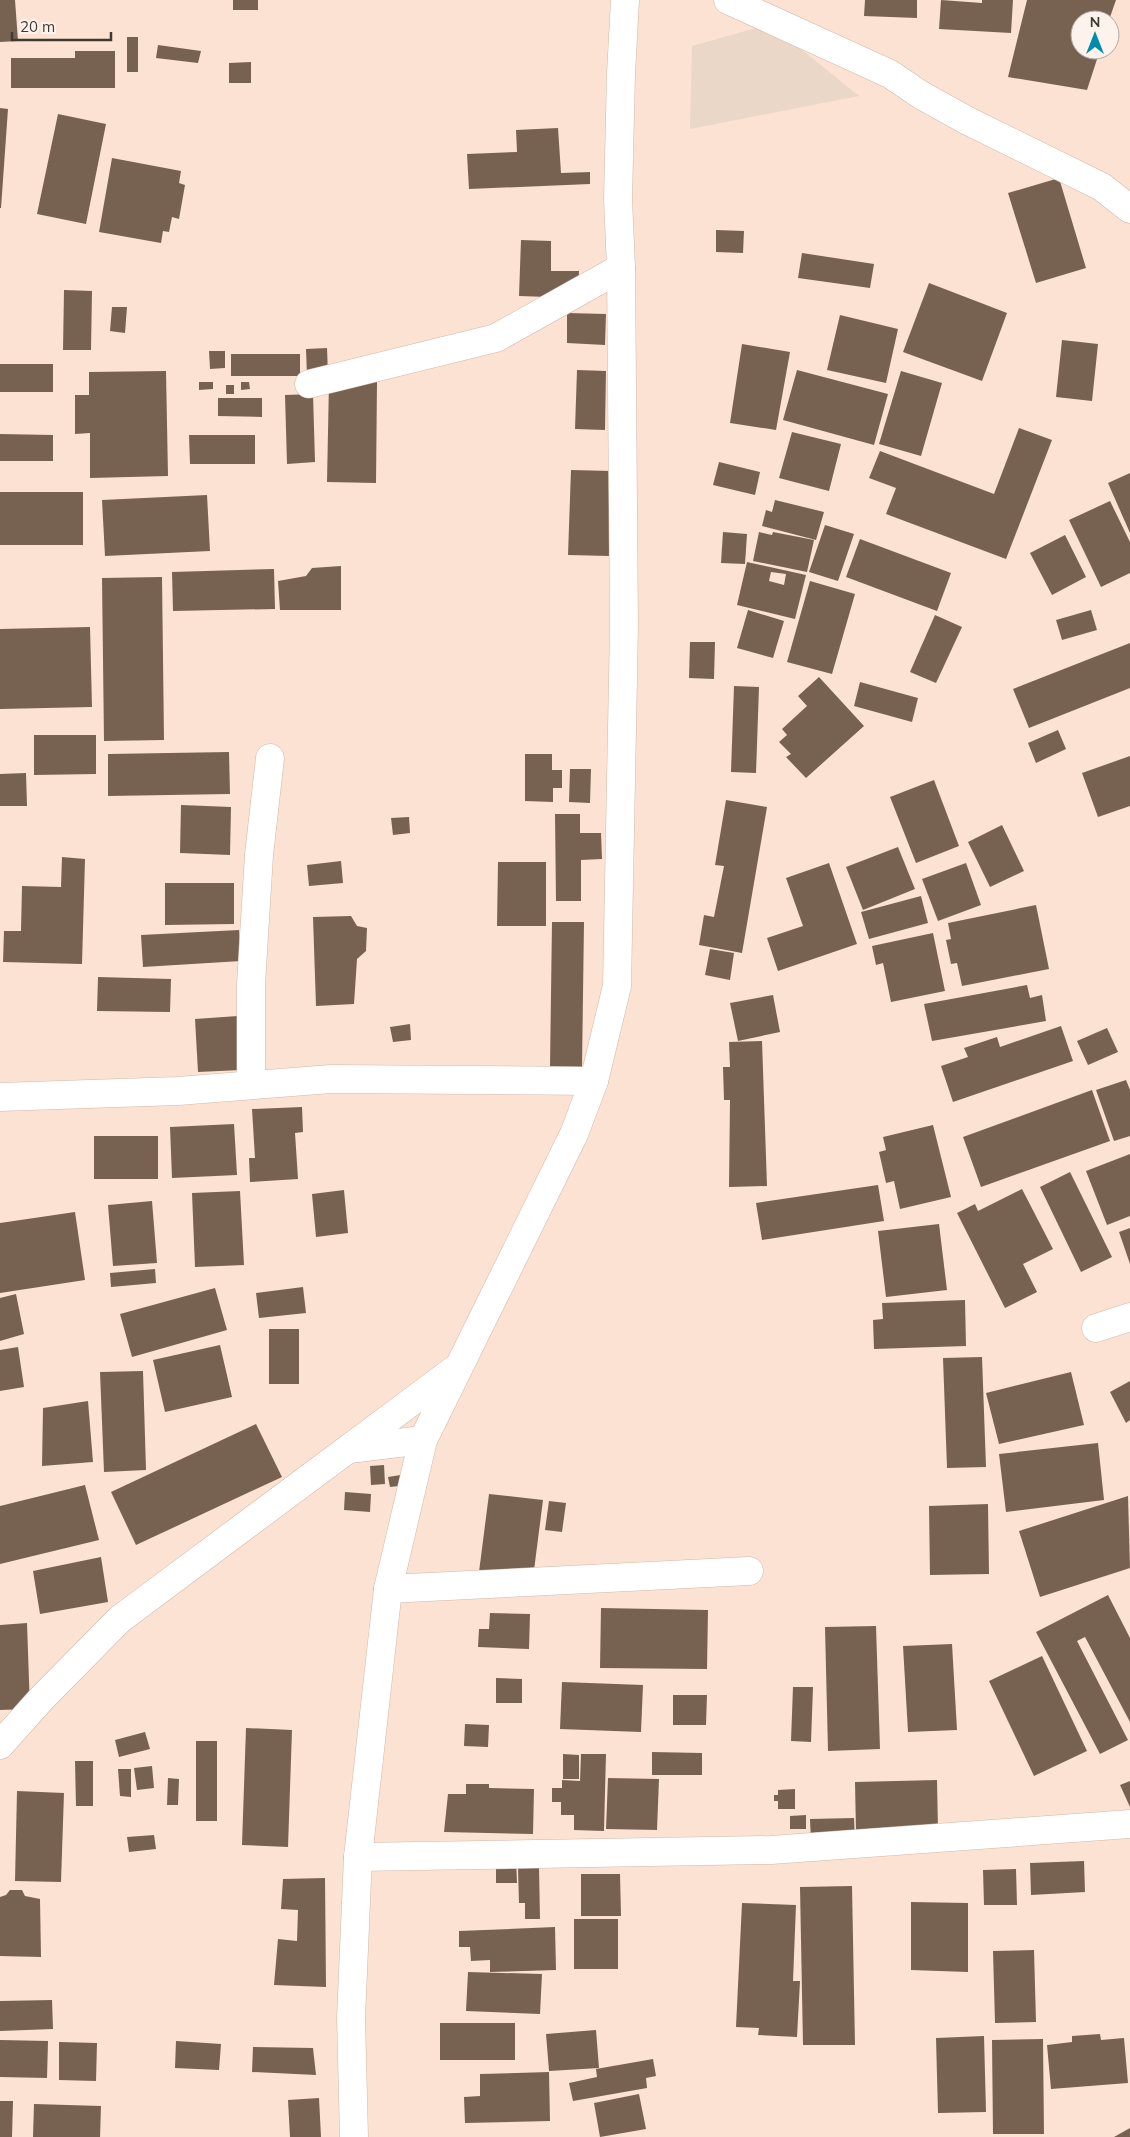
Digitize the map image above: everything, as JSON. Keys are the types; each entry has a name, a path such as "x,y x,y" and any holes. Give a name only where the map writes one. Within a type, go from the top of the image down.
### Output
{"street":[{"path":"354,2137 351,2018 358,1858 388,1589 423,1440 574,1134 594,1081 617,986 624,626 621,268 618,199 625,0"},
{"path":"728,0 890,74 921,95 968,122 1102,188 1130,209"},
{"path":"309,384 496,338 621,268"},
{"path":"251,1086 251,984 260,855 270,758"},
{"path":"0,1097 178,1091 332,1079 594,1081"},
{"path":"1096,1328 1130,1317"},
{"path":"0,1745 42,1698 120,1619 459,1366"},
{"path":"347,1449 423,1440"},
{"path":"388,1589 749,1571"},
{"path":"358,1858 771,1850 1130,1824"}],"shaded area":[{"path":"770,24 859,96 690,129 692,46"}],"building":[{"path":"0,0 15,0 18,41 0,42"},
{"path":"233,0 258,0 258,10 233,10"},
{"path":"865,0 917,0 917,18 864,16"},
{"path":"941,0 982,3 982,0 1013,0 1011,33 939,29"},
{"path":"1027,0 1116,0 1112,10 1070,10 1070,60 1097,60 1087,90 1008,77"},
{"path":"127,37 138,37 138,72 127,72"},
{"path":"158,45 201,51 198,63 156,58"},
{"path":"75,51 115,51 115,88 11,88 11,58 75,58"},
{"path":"251,62 251,83 229,83 229,63"},
{"path":"0,108 8,109 1,208 0,208"},
{"path":"58,114 106,124 86,224 37,214"},
{"path":"558,128 561,173 590,172 590,184 469,189 467,154 517,152 516,130"},
{"path":"112,158 181,171 179,183 185,185 179,219 172,217 169,232 163,231 161,243 99,232"},
{"path":"1059,178 1086,268 1036,283 1008,193"},
{"path":"716,230 744,231 743,253 716,252"},
{"path":"521,240 551,241 551,271 579,271 578,298 519,296"},
{"path":"802,253 874,264 870,288 798,278"},
{"path":"929,283 1007,313 982,381 903,352"},
{"path":"64,290 92,291 91,350 63,350"},
{"path":"112,307 127,307 125,333 110,331"},
{"path":"567,313 606,314 605,345 567,343"},
{"path":"840,315 898,329 886,383 827,370"},
{"path":"1062,340 1098,344 1092,401 1056,397"},
{"path":"742,344 790,352 776,430 730,423"},
{"path":"327,348 328,375 307,376 306,349"},
{"path":"209,351 225,351 225,368 210,369"},
{"path":"231,354 300,354 300,376 231,376"},
{"path":"0,364 53,364 53,392 0,392"},
{"path":"577,370 606,371 605,430 575,429"},
{"path":"797,370 888,394 874,445 783,420"},
{"path":"166,371 168,476 90,478 90,433 75,434 75,395 89,395 89,372"},
{"path":"901,371 942,383 921,456 879,444"},
{"path":"199,382 213,382 213,389 199,390"},
{"path":"241,382 249,382 250,389 241,390"},
{"path":"329,382 377,382 376,483 327,482"},
{"path":"226,385 234,385 234,394 226,394"},
{"path":"313,394 315,462 287,464 285,395"},
{"path":"218,398 262,398 262,417 218,416"},
{"path":"1019,428 1052,440 1006,559 886,514 896,488 869,478 880,451 994,494"},
{"path":"792,432 841,444 829,491 779,478"},
{"path":"0,434 53,435 53,461 0,461"},
{"path":"189,435 255,435 255,464 190,464"},
{"path":"719,462 760,472 755,495 713,485"},
{"path":"571,470 611,471 609,556 568,555"},
{"path":"1130,473 1130,533 1108,483"},
{"path":"0,492 83,492 83,545 0,545"},
{"path":"207,495 210,551 105,556 102,500"},
{"path":"775,500 824,512 816,540 762,526 766,510 772,512"},
{"path":"1110,501 1130,542 1130,573 1101,587 1069,520"},
{"path":"825,525 854,534 838,581 809,572"},
{"path":"723,532 747,534 745,564 721,563"},
{"path":"759,532 772,535 773,532 814,540 807,572 753,561"},
{"path":"1065,535 1086,577 1052,595 1030,553"},
{"path":"860,539 951,573 937,611 846,577"},
{"path":"747,562 806,575 795,619 737,605","holes":["771,572 786,574 784,585 769,581"]},
{"path":"341,566 341,610 280,610 278,581 306,576 312,568"},
{"path":"274,569 275,609 173,611 172,572"},
{"path":"162,577 164,740 104,741 102,578"},
{"path":"810,581 855,594 832,674 787,662"},
{"path":"748,610 784,621 773,658 737,648"},
{"path":"1091,610 1097,630 1062,640 1056,620"},
{"path":"935,615 962,627 936,683 910,672"},
{"path":"90,627 92,707 0,709 0,629"},
{"path":"690,642 715,642 714,679 689,678"},
{"path":"1130,643 1130,688 1029,728 1013,689"},
{"path":"819,677 864,726 806,778 786,757 791,754 779,742 787,735 782,729 807,706 798,696"},
{"path":"860,682 918,698 912,722 854,706"},
{"path":"734,686 759,687 756,773 731,772"},
{"path":"1058,730 1066,749 1036,763 1028,743"},
{"path":"34,735 96,735 96,774 34,775"},
{"path":"229,752 230,794 108,796 108,754"},
{"path":"525,754 552,754 552,770 562,770 562,788 553,788 553,802 525,801"},
{"path":"1130,756 1130,806 1098,817 1082,773"},
{"path":"570,769 591,769 590,803 569,802"},
{"path":"26,773 27,806 0,806 0,774"},
{"path":"934,780 959,846 916,863 890,797"},
{"path":"726,800 767,807 742,953 699,945 704,915 714,917 724,866 715,865"},
{"path":"181,805 231,807 230,855 180,853"},
{"path":"555,814 580,814 580,833 601,833 602,859 581,860 581,901 556,901"},
{"path":"409,817 410,833 393,835 391,818"},
{"path":"1002,825 1024,871 990,887 968,842"},
{"path":"898,847 915,889 863,910 846,867"},
{"path":"62,857 85,859 82,964 3,962 4,931 21,931 22,886 61,887"},
{"path":"341,861 343,883 309,886 307,865"},
{"path":"498,862 546,862 546,926 497,926"},
{"path":"829,863 857,944 778,971 767,938 803,926 786,878"},
{"path":"966,863 981,905 938,921 922,879"},
{"path":"165,883 234,883 234,924 165,925"},
{"path":"921,896 928,923 869,939 861,912"},
{"path":"1036,905 1049,969 962,986 957,963 951,964 946,940 951,939 948,923"},
{"path":"351,916 357,926 367,928 366,951 357,959 354,1004 316,1006 313,917"},
{"path":"552,922 584,922 582,1067 550,1067"},
{"path":"239,930 241,961 143,967 141,935"},
{"path":"933,933 945,991 891,1002 883,963 876,965 872,946"},
{"path":"710,949 734,953 730,980 705,975"},
{"path":"98,977 171,979 170,1012 97,1011"},
{"path":"1027,985 1030,998 1042,995 1046,1021 932,1041 924,1004"},
{"path":"773,995 780,1032 738,1041 730,1003"},
{"path":"238,1016 241,1070 198,1072 195,1019"},
{"path":"410,1024 411,1040 393,1042 390,1027"},
{"path":"1061,1026 1073,1061 953,1102 941,1066 968,1057 964,1048 997,1037 1000,1047"},
{"path":"1107,1028 1118,1052 1088,1065 1077,1041"},
{"path":"762,1041 767,1186 729,1187 730,1100 724,1100 723,1067 730,1067 729,1042"},
{"path":"1126,1080 1130,1090 1130,1136 1114,1141 1096,1090"},
{"path":"1092,1090 1110,1141 981,1187 963,1137"},
{"path":"302,1107 303,1132 295,1133 298,1179 250,1182 249,1158 255,1158 252,1109"},
{"path":"234,1124 237,1175 172,1178 170,1127"},
{"path":"933,1125 951,1197 900,1209 894,1181 886,1183 879,1152 886,1150 883,1137"},
{"path":"94,1136 158,1136 158,1179 94,1179"},
{"path":"1130,1154 1130,1216 1107,1225 1086,1171"},
{"path":"1070,1172 1112,1257 1081,1272 1040,1187"},
{"path":"878,1185 884,1221 762,1240 756,1203"},
{"path":"1022,1189 1053,1249 1023,1264 1037,1292 1005,1308 957,1213 975,1204 978,1211"},
{"path":"344,1190 348,1233 316,1237 312,1194"},
{"path":"240,1191 244,1265 195,1267 192,1193"},
{"path":"152,1201 157,1263 113,1266 108,1205"},
{"path":"75,1212 85,1280 0,1293 0,1223"},
{"path":"939,1224 947,1290 886,1297 878,1231"},
{"path":"1130,1228 1130,1264 1119,1232"},
{"path":"155,1269 156,1283 111,1287 110,1273"},
{"path":"303,1287 306,1313 259,1318 256,1293"},
{"path":"215,1288 227,1330 132,1357 120,1314"},
{"path":"16,1294 24,1334 0,1341 0,1298"},
{"path":"965,1300 966,1346 874,1349 873,1320 883,1319 882,1303"},
{"path":"269,1329 299,1329 299,1384 269,1384"},
{"path":"220,1345 232,1397 165,1412 153,1360"},
{"path":"18,1347 24,1387 0,1391 0,1350"},
{"path":"982,1357 986,1467 947,1468 943,1358"},
{"path":"143,1371 146,1470 104,1472 100,1372"},
{"path":"1071,1372 1084,1425 999,1444 986,1393"},
{"path":"1130,1381 1130,1420 1126,1423 1110,1392"},
{"path":"88,1401 93,1462 42,1466 43,1408"},
{"path":"256,1424 282,1477 136,1545 111,1492"},
{"path":"1098,1443 1104,1500 1006,1512 999,1454"},
{"path":"384,1465 385,1484 371,1485 370,1466"},
{"path":"407,1474 408,1485 390,1487 388,1477"},
{"path":"85,1485 99,1540 0,1564 0,1506"},
{"path":"345,1492 371,1494 370,1512 344,1510"},
{"path":"489,1494 543,1500 533,1578 479,1572"},
{"path":"1128,1496 1130,1568 1040,1597 1019,1531"},
{"path":"549,1501 566,1503 562,1532 545,1530"},
{"path":"988,1504 989,1574 930,1575 929,1506"},
{"path":"101,1557 108,1602 40,1614 33,1571"},
{"path":"1108,1595 1130,1638 1130,1722 1085,1637 1077,1641 1128,1740 1100,1754 1036,1632"},
{"path":"601,1608 708,1610 707,1669 600,1668"},
{"path":"490,1613 530,1614 529,1649 478,1647 479,1629 489,1629"},
{"path":"27,1623 30,1709 0,1710 0,1625"},
{"path":"876,1626 880,1749 828,1751 825,1627"},
{"path":"952,1644 957,1730 908,1732 903,1646"},
{"path":"1042,1656 1087,1751 1034,1776 989,1681"},
{"path":"496,1678 522,1679 522,1703 496,1703"},
{"path":"562,1682 643,1685 641,1732 560,1729"},
{"path":"793,1687 813,1687 811,1742 791,1741"},
{"path":"673,1695 707,1695 706,1725 673,1725"},
{"path":"465,1724 489,1725 488,1747 464,1746"},
{"path":"246,1728 292,1730 288,1847 242,1845"},
{"path":"145,1732 150,1749 119,1757 115,1740"},
{"path":"196,1741 217,1741 217,1821 196,1821"},
{"path":"652,1752 702,1753 702,1775 652,1775"},
{"path":"563,1754 579,1755 579,1779 563,1779"},
{"path":"581,1754 606,1754 604,1831 574,1830 574,1815 561,1815 561,1802 552,1802 552,1788 562,1788 562,1780 580,1781"},
{"path":"75,1761 93,1761 93,1806 76,1806"},
{"path":"152,1766 154,1788 137,1790 134,1768"},
{"path":"118,1769 131,1769 131,1797 120,1796"},
{"path":"168,1778 179,1779 178,1805 167,1805"},
{"path":"608,1778 659,1779 657,1830 606,1829"},
{"path":"937,1780 938,1831 856,1832 855,1782"},
{"path":"1130,1781 1130,1807 1120,1785"},
{"path":"466,1784 489,1784 489,1788 534,1789 533,1834 444,1832 448,1794 466,1794"},
{"path":"795,1789 795,1809 778,1809 778,1801 774,1801 774,1795 778,1795 778,1790"},
{"path":"17,1791 64,1793 61,1882 15,1881"},
{"path":"806,1815 806,1829 790,1829 790,1816"},
{"path":"854,1818 855,1841 811,1842 810,1819"},
{"path":"154,1835 156,1849 129,1852 127,1837"},
{"path":"496,1859 516,1859 517,1883 496,1883"},
{"path":"1084,1861 1085,1892 1031,1895 1030,1863"},
{"path":"518,1867 539,1867 540,1919 525,1919 525,1903 519,1903"},
{"path":"1016,1869 1017,1905 984,1905 983,1870"},
{"path":"581,1874 620,1874 621,1916 581,1916"},
{"path":"325,1878 326,1987 274,1985 278,1939 297,1941 298,1910 281,1909 283,1879"},
{"path":"852,1886 855,2045 803,2045 800,1887"},
{"path":"10,1890 22,1890 25,1896 40,1899 41,1957 0,1956 0,1897 6,1895"},
{"path":"911,1902 968,1903 968,1972 911,1970"},
{"path":"742,1903 796,1905 793,1981 800,1981 797,2037 758,2035 759,2028 736,2027"},
{"path":"574,1919 618,1919 618,1969 574,1969"},
{"path":"555,1927 556,1970 490,1972 490,1960 471,1961 470,1947 459,1947 459,1931"},
{"path":"1034,1950 1036,2022 995,2023 993,1951"},
{"path":"468,1972 542,1974 540,2014 466,2011"},
{"path":"52,2000 53,2029 0,2031 0,2001"},
{"path":"440,2023 515,2023 515,2060 440,2060"},
{"path":"596,2030 599,2068 549,2071 546,2034"},
{"path":"1100,2034 1101,2040 1124,2038 1128,2083 1051,2089 1047,2045 1072,2042 1072,2036"},
{"path":"984,2036 986,2112 938,2113 936,2038"},
{"path":"1043,2039 1044,2134 993,2134 992,2040"},
{"path":"0,2040 48,2041 47,2078 0,2077"},
{"path":"176,2041 221,2044 219,2070 175,2068"},
{"path":"59,2042 97,2043 96,2081 59,2080"},
{"path":"253,2047 313,2048 316,2075 252,2072"},
{"path":"653,2059 656,2076 646,2078 647,2088 573,2101 569,2083 597,2077 596,2069"},
{"path":"549,2072 550,2121 465,2123 464,2097 480,2096 480,2074"},
{"path":"639,2094 646,2129 600,2137 594,2103"},
{"path":"319,2098 321,2137 290,2137 288,2100"},
{"path":"0,2101 13,2101 12,2137 0,2137"},
{"path":"34,2104 101,2106 100,2137 33,2137"},
{"path":"1130,2128 1130,2137 1114,2137"}]}
